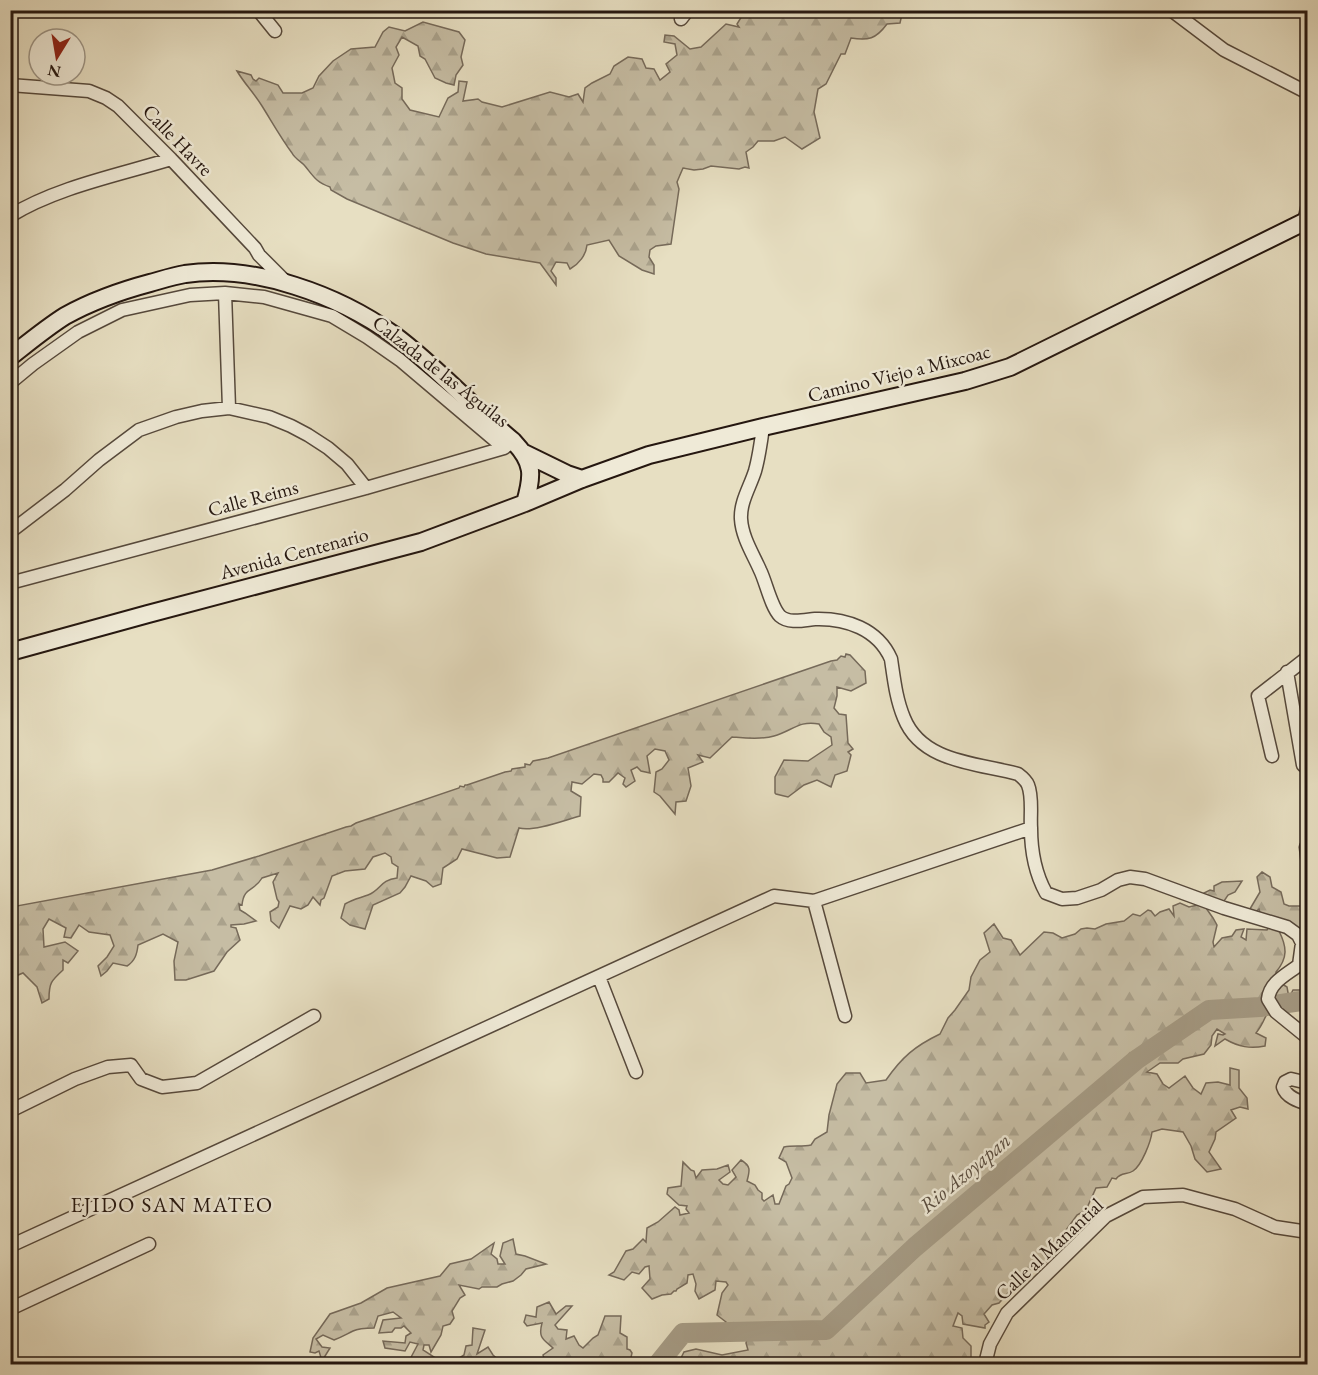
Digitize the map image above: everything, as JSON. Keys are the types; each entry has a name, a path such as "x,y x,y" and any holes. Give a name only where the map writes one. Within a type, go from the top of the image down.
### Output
{"main road":[{"name":"Camino Viejo a Mixcoac","path":"582,479 649,455 965,381 1010,367 1306,221"},
{"name":"Calzada de las Águilas","path":"10,357 64,317 94,301 125,289 184,274 215,272 287,283 346,306 394,335 436,371 514,447 567,474 582,479"},
{"path":"514,447 530,471 531,483 525,503"},
{"name":"Avenida Centenario","path":"10,652 422,542 582,479"}],"street":[{"path":"258,10 275,31"},
{"path":"1171,10 1224,50 1308,93"},
{"name":"Calle Havre","path":"11,85 89,91 118,106 287,283"},
{"path":"10,216 54,194 171,159"},
{"path":"1306,221 1308,204"},
{"path":"225,293 228,408"},
{"name":"Calzada de las Águilas","path":"10,383 78,332 122,310 190,295 225,293 264,297 332,316 367,337 514,447"},
{"path":"10,532 139,430 202,411 228,408 269,417 291,426 308,435 347,464 366,488"},
{"path":"763,427 755,471 743,500 741,520 742,531 779,615 791,621 842,620 861,628 878,641 891,659 896,693 904,721 917,740 937,753 959,761 1018,774 1024,778 1030,796 1030,828 1034,858 1039,879 1046,893 1062,899 1077,898 1101,890 1118,880 1130,877 1145,879 1224,908 1287,927 1298,934 1302,943 1299,964 1276,983 1269,991 1268,999 1276,1012 1308,1038"},
{"name":"Calle Reims","path":"10,583 514,447"},
{"path":"1272,756 1258,696 1308,657"},
{"path":"1287,672 1303,765"},
{"path":"10,1246 774,896 814,902 1030,828"},
{"path":"1306,847 1308,866"},
{"path":"814,902 845,1016"},
{"path":"599,977 636,1072"},
{"path":"10,1111 75,1080 108,1068 131,1065 141,1079 162,1087 197,1083 314,1016"},
{"path":"1308,1083 1291,1079 1282,1087 1289,1096 1308,1104"},
{"name":"Calle al Manantial","path":"985,1365 990,1344 1007,1313 1106,1216 1143,1197 1183,1195 1235,1209 1275,1227 1308,1232"},
{"path":"10,1308 149,1244"}],"green space":[{"path":"745,11 901,11 900,23 887,24 871,38 851,38 845,54 841,54 826,84 818,89 814,112 820,138 802,149 785,137 774,141 758,141 746,152 749,168 711,166 694,170 683,168 677,182 679,189 671,244 656,246 650,250 649,257 654,265 654,274 642,270 619,256 609,240 587,245 582,259 570,269 567,263 556,262 551,271 556,278 556,285 540,263 486,254 453,243 347,199 331,190 330,187 316,179 293,155 237,71 251,75 256,81 259,78 278,85 283,93 302,93 313,88 319,76 333,61 351,49 375,47 383,32 389,27 405,31 423,22 459,32 465,40 461,57 463,65 456,75 454,85 435,78 425,59 420,56 418,46 402,37 396,47 399,55 392,68 395,83 402,88 402,99 410,110 439,117 448,98 458,92 459,81 467,82 463,101 478,99 502,107 550,92 569,97 578,94 583,102 585,88 610,74 614,66 628,57 642,59 646,68 654,69 660,80 670,72 666,64 677,55 675,44 664,42 665,35 674,36 690,49 701,47 726,24 739,27 737,24"},
{"path":"846,654 850,655 865,671 866,683 851,691 837,687 834,708 839,714 846,715 848,743 853,749 848,752 851,755 847,771 835,775 831,787 817,780 804,785 788,797 775,793 775,777 784,760 808,761 832,745 831,737 819,724 806,723 769,737 732,737 710,758 698,755 703,762 688,768 691,786 686,801 676,802 675,814 654,792 656,772 662,769 669,760 665,751 655,749 647,756 650,773 641,771 637,767 631,770 635,781 626,787 623,784 625,778 618,773 609,782 603,782 601,775 594,774 582,784 572,782 571,791 581,797 580,816 541,827 519,828 510,857 497,858 462,849 457,859 443,868 441,884 433,887 426,881 411,876 400,893 373,905 365,929 350,925 341,918 345,904 372,893 387,881 397,878 398,867 385,853 373,857 365,869 345,871 332,876 320,905 313,897 308,905 301,909 290,906 279,928 271,921 270,912 278,907 279,902 273,882 278,873 262,878 247,892 242,905 239,904 240,910 256,921 231,925 236,928 240,940 227,952 214,971 186,980 175,980 174,961 178,942 163,934 138,945 135,957 127,966 113,963 101,976 98,966 114,946 110,935 89,932 79,925 71,938 64,937 66,928 49,919 43,929 44,947 65,942 78,951 68,963 63,960 63,970 52,983 49,999 42,1003 37,987 23,973 11,978 11,907 212,870 259,856 351,826 460,786 464,787 512,769 525,767 525,764 530,765 533,761 548,758 837,660 841,656 845,657"},
{"path":"1262,872 1270,877 1272,887 1281,892 1284,904 1301,906 1304,912 1307,910 1307,931 1279,931 1285,952 1283,962 1276,972 1276,980 1287,987 1289,998 1293,990 1307,990 1307,1005 1300,996 1294,1007 1272,1008 1256,1033 1266,1038 1265,1046 1245,1047 1225,1039 1215,1046 1218,1034 1225,1034 1217,1029 1212,1036 1211,1045 1204,1054 1183,1059 1178,1063 1160,1063 1147,1072 1157,1074 1163,1084 1169,1088 1185,1076 1193,1088 1201,1094 1206,1083 1218,1082 1230,1085 1230,1068 1239,1070 1239,1088 1247,1098 1248,1109 1240,1107 1231,1110 1236,1118 1216,1132 1209,1152 1221,1169 1207,1172 1195,1159 1183,1132 1162,1129 1152,1132 1140,1164 1131,1172 1120,1175 1116,1179 1112,1178 1107,1187 1096,1188 1086,1210 1077,1215 1061,1237 1055,1241 1047,1261 1043,1265 1031,1268 999,1303 992,1305 984,1314 989,1322 985,1328 963,1324 962,1316 958,1313 953,1326 962,1328 963,1338 971,1346 973,1364 674,1364 679,1362 684,1352 696,1349 722,1355 748,1350 746,1343 748,1336 729,1330 725,1326 726,1322 717,1315 722,1293 728,1285 726,1282 716,1281 715,1290 699,1299 695,1291 696,1284 693,1274 688,1275 687,1283 676,1291 652,1299 642,1288 650,1279 649,1266 639,1274 632,1272 624,1280 609,1275 614,1272 626,1251 633,1249 643,1239 646,1242 647,1228 658,1222 675,1207 679,1210 680,1215 689,1213 687,1206 679,1205 667,1194 668,1188 681,1186 683,1162 694,1171 696,1178 702,1170 717,1169 728,1165 730,1172 719,1180 728,1185 736,1177 732,1170 741,1160 747,1164 749,1169 747,1181 755,1185 762,1193 762,1199 764,1201 773,1195 775,1204 779,1204 792,1178 786,1162 779,1158 784,1147 811,1145 815,1139 827,1132 837,1084 846,1073 860,1073 866,1083 886,1080 910,1053 940,1034 948,1018 969,990 971,977 980,960 990,952 984,933 994,924 1003,938 1011,940 1020,955 1044,932 1053,933 1062,938 1075,934 1081,929 1095,929 1106,924 1124,921 1133,914 1140,916 1148,910 1155,916 1169,909 1174,916 1173,906 1180,903 1189,907 1202,904 1204,893 1214,891 1214,886 1222,882 1242,881 1220,907 1214,905 1206,908 1217,925 1214,947 1222,938 1232,936 1236,930 1244,929 1241,937 1246,940 1247,929 1267,930 1269,927 1259,909 1250,917 1247,914 1260,892 1257,877"},
{"path":"513,1239 516,1254 546,1264 526,1269 513,1281 497,1287 479,1289 459,1285 465,1295 460,1298 452,1311 454,1318 450,1324 443,1326 441,1335 431,1352 429,1345 424,1345 423,1350 448,1364 403,1364 409,1361 418,1344 410,1342 405,1351 385,1348 383,1341 405,1343 406,1336 411,1333 404,1326 395,1328 392,1332 379,1333 383,1320 401,1318 393,1312 378,1316 374,1328 355,1330 334,1340 323,1335 316,1339 322,1347 330,1348 322,1361 319,1351 310,1352 313,1338 330,1314 361,1303 387,1288 440,1276 450,1264 471,1259 494,1243 491,1254 497,1259 498,1264 505,1264 500,1256 503,1243"},
{"path":"549,1302 556,1314 566,1306 572,1306 555,1325 558,1329 567,1330 566,1339 574,1336 583,1348 598,1335 605,1316 621,1316 620,1333 627,1337 627,1349 632,1353 630,1362 626,1364 555,1364 556,1362 544,1358 543,1355 553,1348 541,1335 542,1323 527,1326 524,1322 526,1315 536,1317 537,1307"},
{"path":"473,1328 485,1330 477,1354 488,1347 500,1361 492,1364 452,1364 464,1355 466,1346 472,1345"}],"waterway":[{"name":"Rio Azoyapan","path":"658,1364 683,1333 826,1330 915,1247 1136,1060 1209,1010 1260,1007 1308,1000"}],"district":[{"name":"EJIDO SAN MATEO","path":"172,1205"}]}
